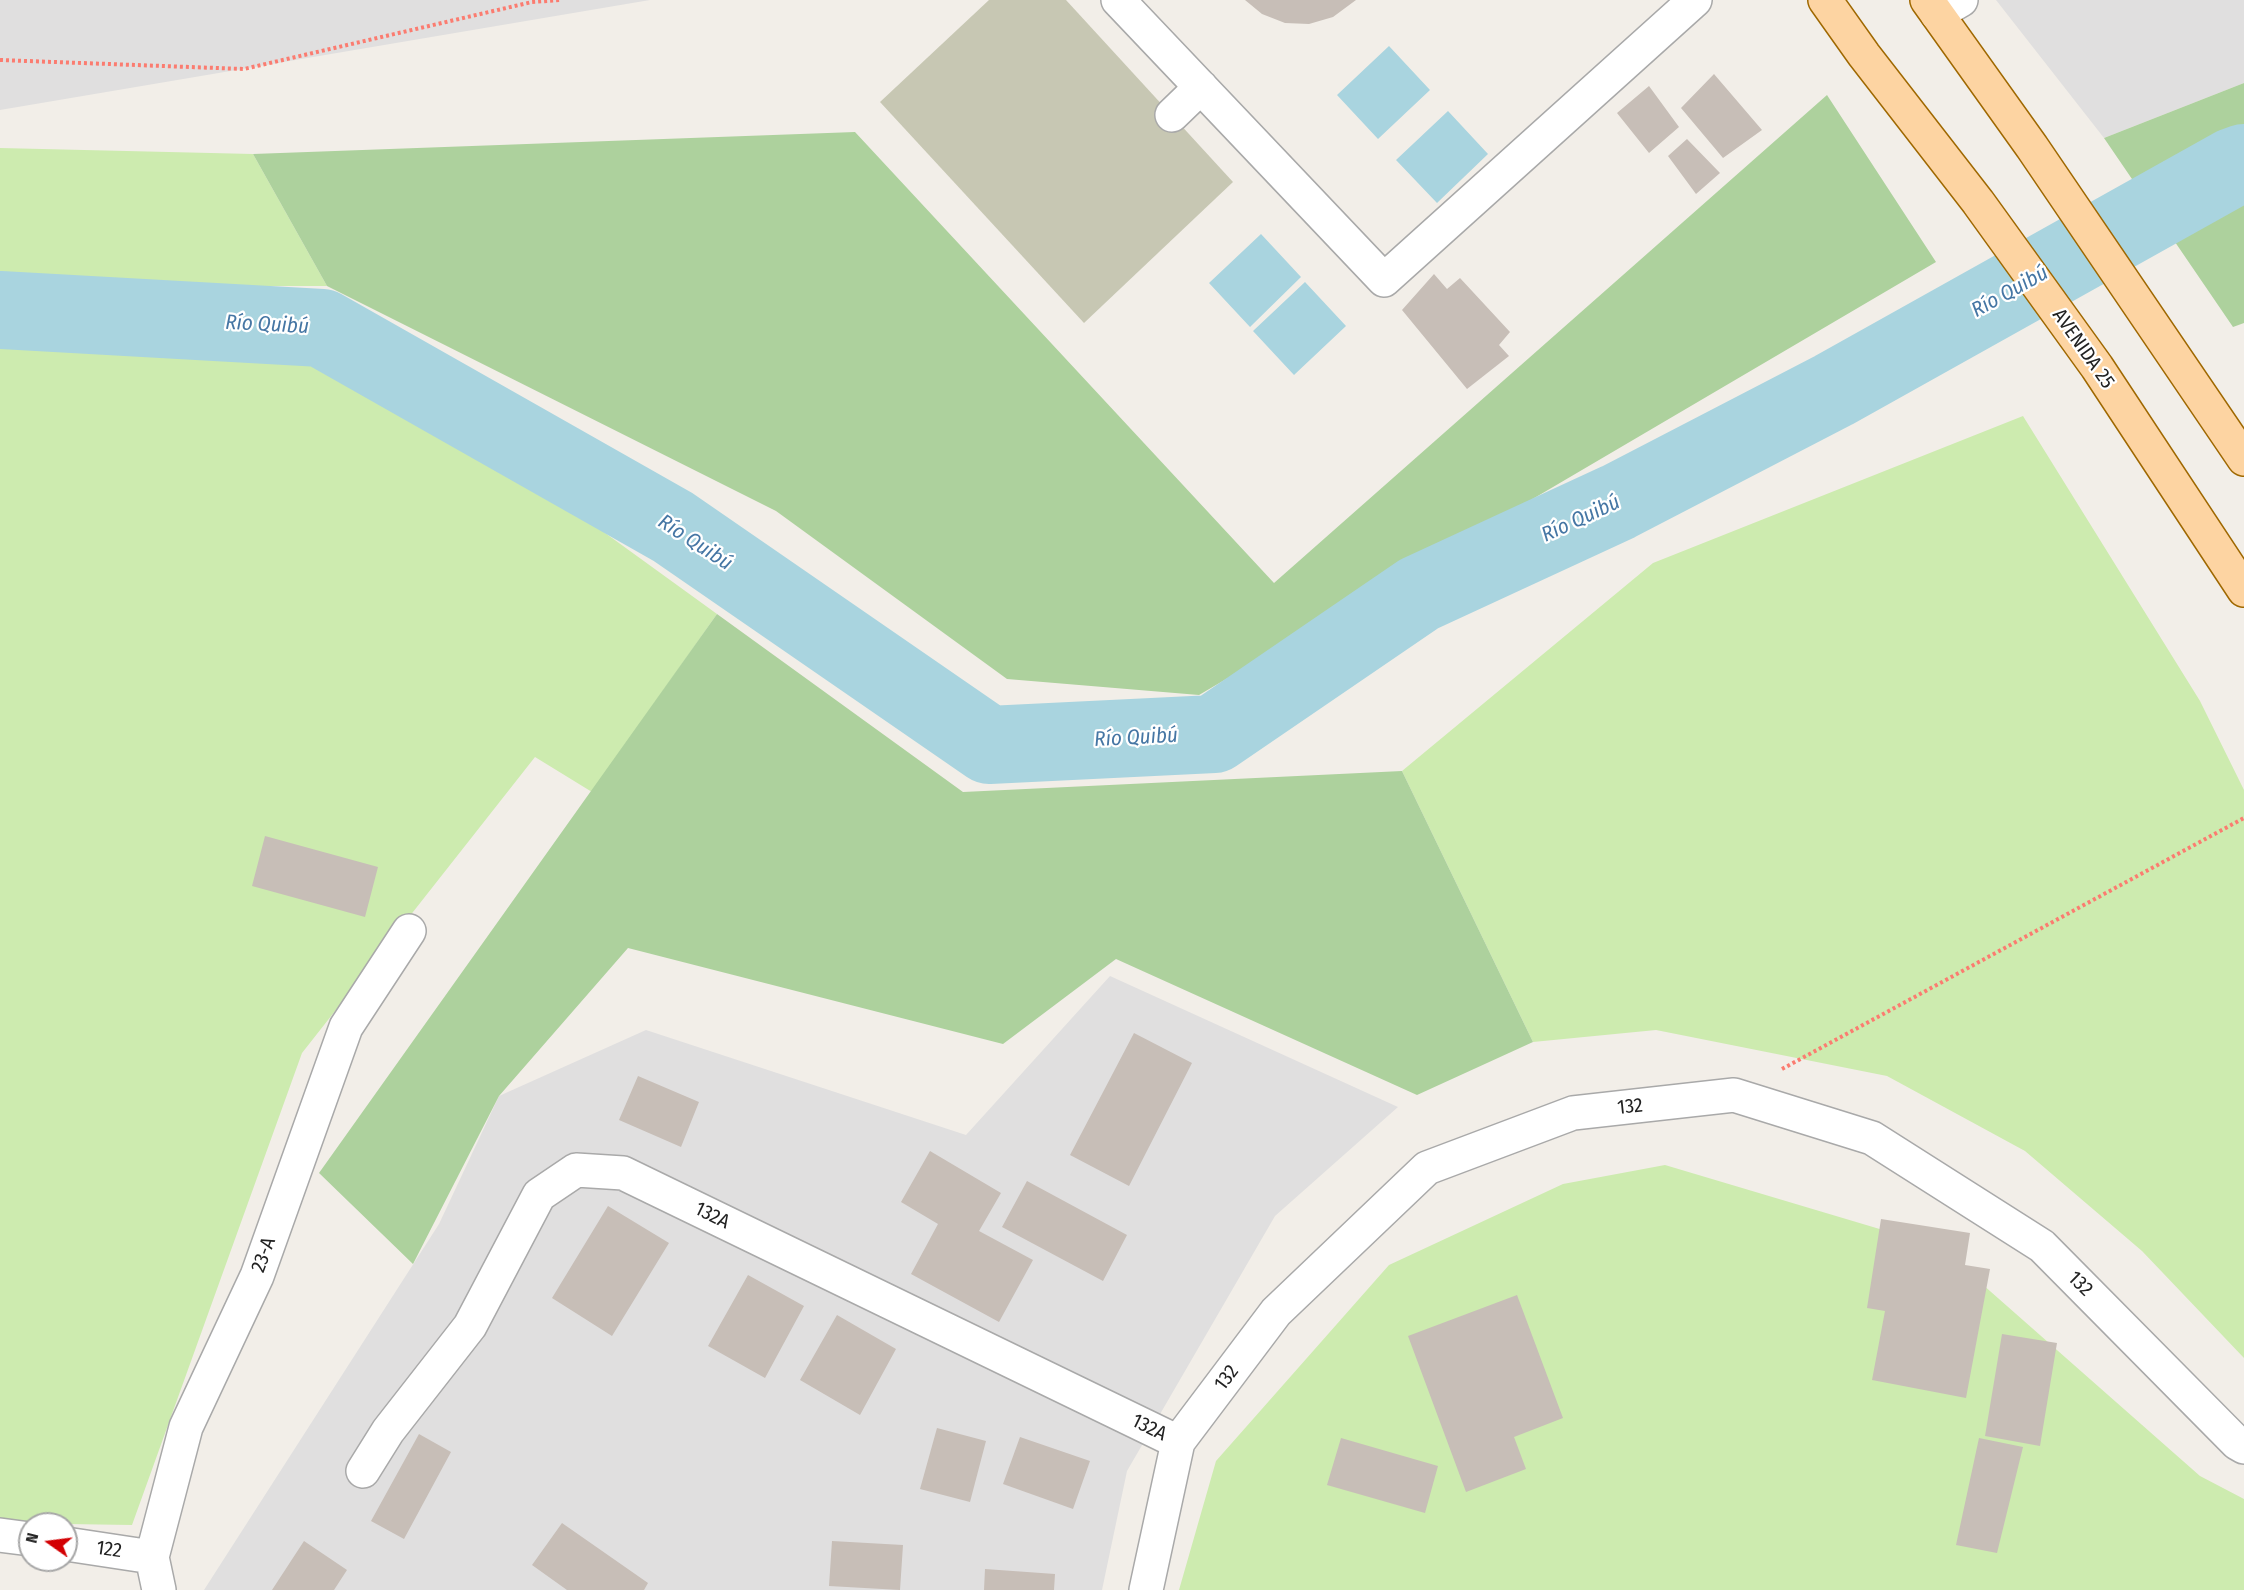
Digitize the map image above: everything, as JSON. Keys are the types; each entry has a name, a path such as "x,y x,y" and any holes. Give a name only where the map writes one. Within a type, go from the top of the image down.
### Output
{"main road":[{"name":"AVENIDA 25","path":"1825,0 1864,55 1978,202 2097,367 2244,590"},
{"path":"1942,4 2032,147 2244,459"}],"street":[{"path":"1118,0 1384,280 1695,0"},
{"path":"1172,115 1201,87"},
{"name":"23-A","path":"159,1590 152,1557 186,1427 257,1276 346,1027 409,931"},
{"name":"132","path":"1146,1590 1178,1442 1276,1312 1427,1168 1573,1113 1734,1095 1872,1138 2042,1246 2237,1443 2244,1447"},
{"name":"132A","path":"363,1471 388,1431 470,1326 539,1195 576,1170 623,1173 1178,1442"},
{"path":"0,1535 18,1537"},
{"name":"122","path":"78,1546 152,1557"}],"path":[{"path":"0,60 244,69 532,2 560,0"},
{"path":"1734,1095 2244,818"}],"shaded area":[{"path":"0,0 650,0 0,110"},
{"path":"989,0 1066,0 1233,182 1084,323 880,102"},
{"path":"1996,0 2244,0 2244,83 2104,138"},
{"path":"1110,976 1398,1107 1275,1216 1127,1471 1102,1590 204,1590 439,1224 499,1096 646,1030 966,1135"}],"green space":[{"path":"2244,83 2244,323 2233,327 2104,138"},
{"path":"1827,95 1936,262 1199,695 1007,679 776,511 327,286 253,154 855,132 1274,583"},
{"path":"0,148 253,154 327,286 0,286"},
{"path":"0,310 322,328 717,614 592,792 535,757 302,1053 132,1525 78,1524 78,1512 18,1512 18,1523 0,1523"},
{"path":"2023,416 2200,701 2244,790 2244,1358 2142,1251 2025,1151 1887,1076 1656,1030 1533,1042 1402,771 1653,563"},
{"path":"717,614 963,792 1402,771 1533,1042 1417,1095 1116,959 1003,1044 628,948 499,1096 413,1264 319,1173"},
{"path":"1665,1165 1940,1247 2200,1476 2244,1499 2244,1590 1179,1590 1216,1461 1389,1265 1563,1184"}],"water":[{"path":"1389,46 1430,90 1378,139 1337,95"},
{"path":"1448,111 1488,154 1437,203 1396,160"},
{"path":"1261,234 1301,277 1250,327 1209,283"},
{"path":"1305,282 1346,326 1294,375 1253,331"}],"building":[{"path":"1245,0 1356,0 1333,17 1309,24 1285,23 1262,14"},
{"path":"1714,74 1762,130 1723,158 1681,108"},
{"path":"1649,86 1679,127 1649,153 1617,113"},
{"path":"1687,139 1720,173 1696,194 1668,156"},
{"path":"1434,274 1447,289 1460,278 1510,332 1499,345 1509,356 1467,389 1402,310"},
{"path":"265,836 378,867 365,917 252,886"},
{"path":"1134,1033 1192,1063 1129,1186 1070,1155"},
{"path":"638,1076 699,1102 681,1147 619,1120"},
{"path":"930,1151 1001,1193 979,1231 1033,1260 999,1322 911,1274 938,1224 901,1202"},
{"path":"1027,1181 1127,1235 1103,1281 1002,1227"},
{"path":"608,1206 669,1243 612,1336 552,1298"},
{"path":"1881,1219 1970,1233 1965,1265 1990,1269 1966,1398 1872,1380 1885,1311 1867,1308"},
{"path":"748,1275 804,1306 765,1378 708,1346"},
{"path":"1517,1295 1563,1418 1514,1437 1526,1469 1466,1492 1408,1336"},
{"path":"837,1315 896,1349 860,1415 800,1380"},
{"path":"2002,1334 2057,1343 2040,1446 1985,1436"},
{"path":"937,1428 986,1441 970,1502 920,1489"},
{"path":"419,1434 451,1452 404,1539 371,1521"},
{"path":"1020,1437 1090,1461 1073,1509 1003,1484"},
{"path":"1341,1438 1438,1466 1425,1513 1327,1485"},
{"path":"1979,1438 2023,1447 1997,1553 1956,1545"},
{"path":"562,1523 648,1583 644,1590 567,1590 532,1565"},
{"path":"304,1541 347,1570 334,1590 272,1590"},
{"path":"832,1541 903,1545 900,1590 829,1586"},
{"path":"985,1569 1055,1574 1054,1590 984,1590"}],"waterway":[{"name":"Río Quibú","path":"0,310 322,328 673,527 989,745 1214,734 1419,594 1618,502 1834,390 2233,167 2244,163"}]}
